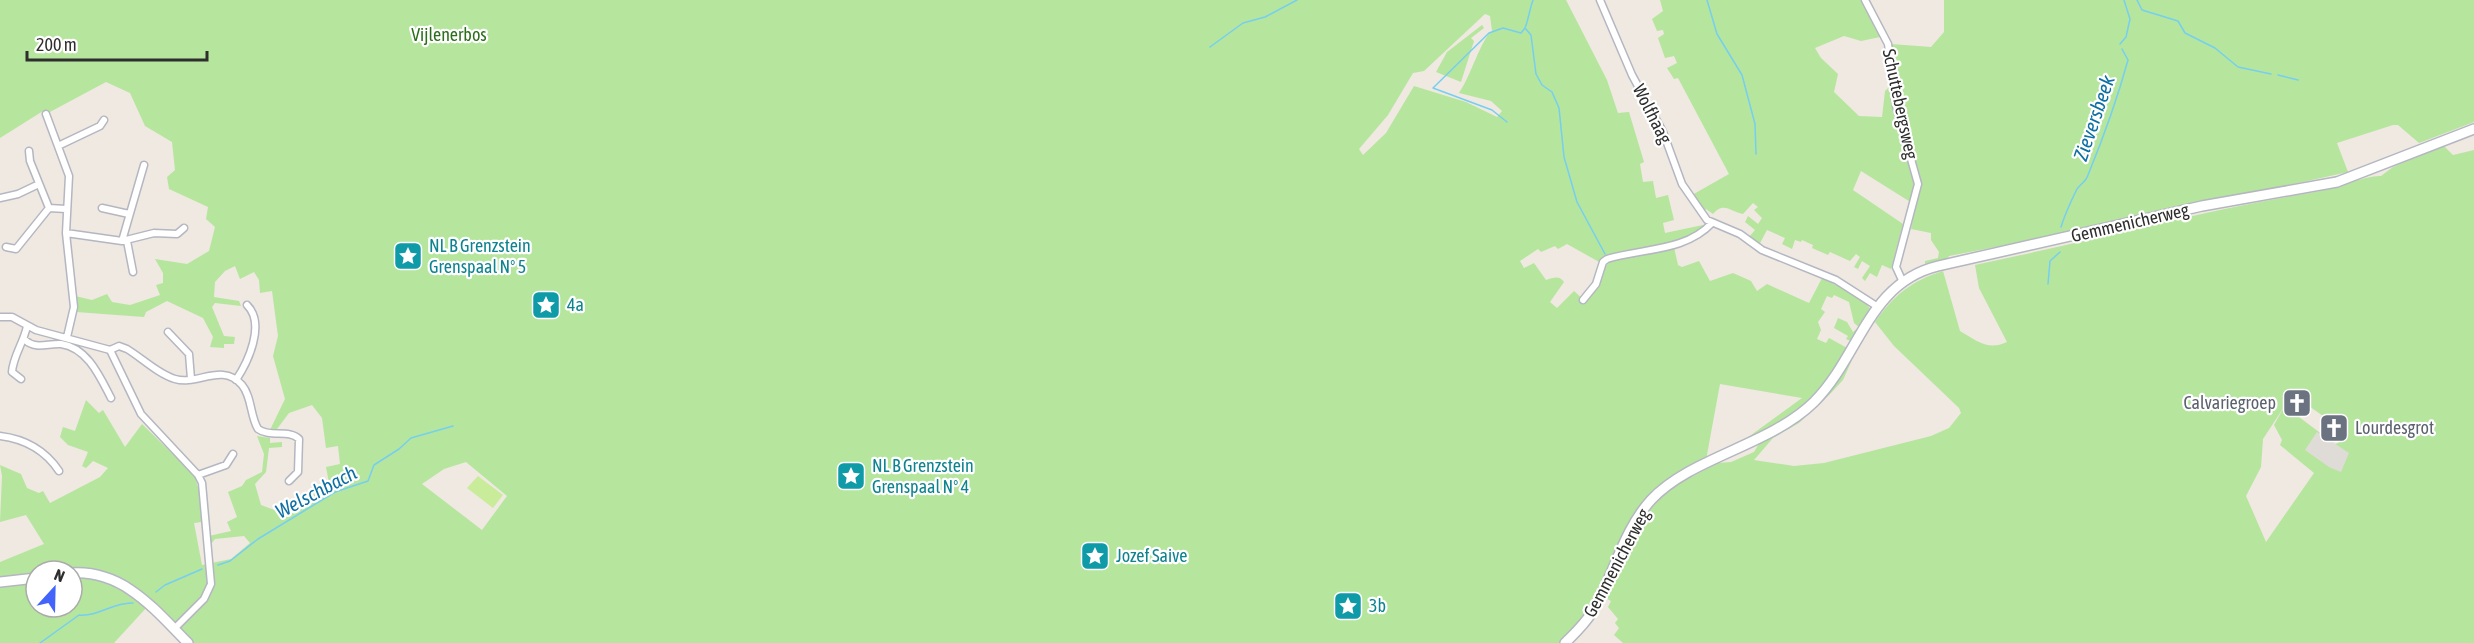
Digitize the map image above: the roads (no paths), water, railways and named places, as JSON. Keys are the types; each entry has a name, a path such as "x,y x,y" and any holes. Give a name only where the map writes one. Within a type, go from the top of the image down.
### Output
{"main road":[{"name":"Gemmenicherweg","path":"1565,643 1592,613 1626,538 1653,498 1674,482 1785,425 1824,392 1834,380 1878,307 1890,290 1902,280 1938,266 2202,206 2337,182 2474,129"},
{"path":"84,574 96,574 121,583 144,599 188,643"},
{"path":"0,582 24,579"}],"street":[{"name":"Wolfhaag","path":"1600,0 1632,75 1664,132 1682,184 1712,223 1737,233 1762,250 1836,280 1878,307"},
{"name":"Schuttebergsweg","path":"1865,0 1888,44 1896,106 1918,184 1896,267 1902,280"},
{"path":"46,114 69,176 66,233 74,307 67,337"},
{"path":"58,146 100,126 104,120"},
{"path":"29,151 30,162 49,208"},
{"path":"133,272 125,241 129,214 144,165"},
{"path":"0,198 18,194 39,184"},
{"path":"49,208 66,208"},
{"path":"6,247 16,249 49,208"},
{"path":"102,208 129,214"},
{"path":"1583,300 1596,284 1603,262 1607,259 1681,243 1696,236 1712,223"},
{"path":"66,233 125,241 154,233 177,234 184,228"},
{"path":"236,380 250,355 252,344 255,320 247,305"},
{"path":"0,317 12,317 27,326 110,350 124,347 169,376 181,380 216,374 236,380 246,392 258,429 271,435 292,434 298,439 298,472 289,481"},
{"path":"21,379 12,372 12,365 25,340 27,326"},
{"path":"168,332 189,354 191,379"},
{"path":"25,340 33,345 61,344 81,352 93,366 111,398"},
{"path":"110,350 141,414 198,475 202,483 211,584 204,599 174,629"},
{"path":"0,436 29,443 49,458 59,471"},
{"path":"198,475 226,465 232,454"}],"waterway":[{"path":"1210,47 1243,23 1265,17 1297,0"},
{"path":"1533,0 1525,28 1531,35 1536,74 1542,85 1552,92 1559,108 1564,157 1577,202 1605,254"},
{"path":"1707,0 1717,34 1742,75 1755,124 1756,154"},
{"name":"Zieversbeek","path":"2120,44 2126,37 2130,19 2124,0"},
{"path":"2137,0 2142,10 2178,21 2185,33 2215,48 2238,67 2271,74"},
{"path":"1507,122 1492,110 1433,88 1489,33 1503,28 1521,33 1525,28"},
{"name":"Zieversbeek","path":"2061,227 2077,189 2087,177 2110,118 2128,60 2122,49"},
{"path":"2278,75 2298,80"},
{"name":"Zieversbeek","path":"2048,284 2050,261 2060,252"},
{"name":"Welschbach","path":"218,565 230,561 258,539 335,492 368,481 374,465 399,449 411,438 453,426"},
{"name":"Welschbach","path":"156,592 165,585 202,569"},
{"name":"Welschbach","path":"40,643 79,615 93,614 126,603 133,603"}],"place":[{"name":"NL B Grenzstein Grenspaal N° 5","path":"408,256"},
{"name":"4a","path":"546,305"},
{"name":"Calvariegroep","path":"2297,403"},
{"name":"Lourdesgrot","path":"2334,428"},
{"name":"NL B Grenzstein Grenspaal N° 4","path":"851,476"},
{"name":"Jozef Saive","path":"1095,556"},
{"name":"3b","path":"1348,606"}],"park label":[{"name":"Vijlenerbos","path":"449,35"}]}
